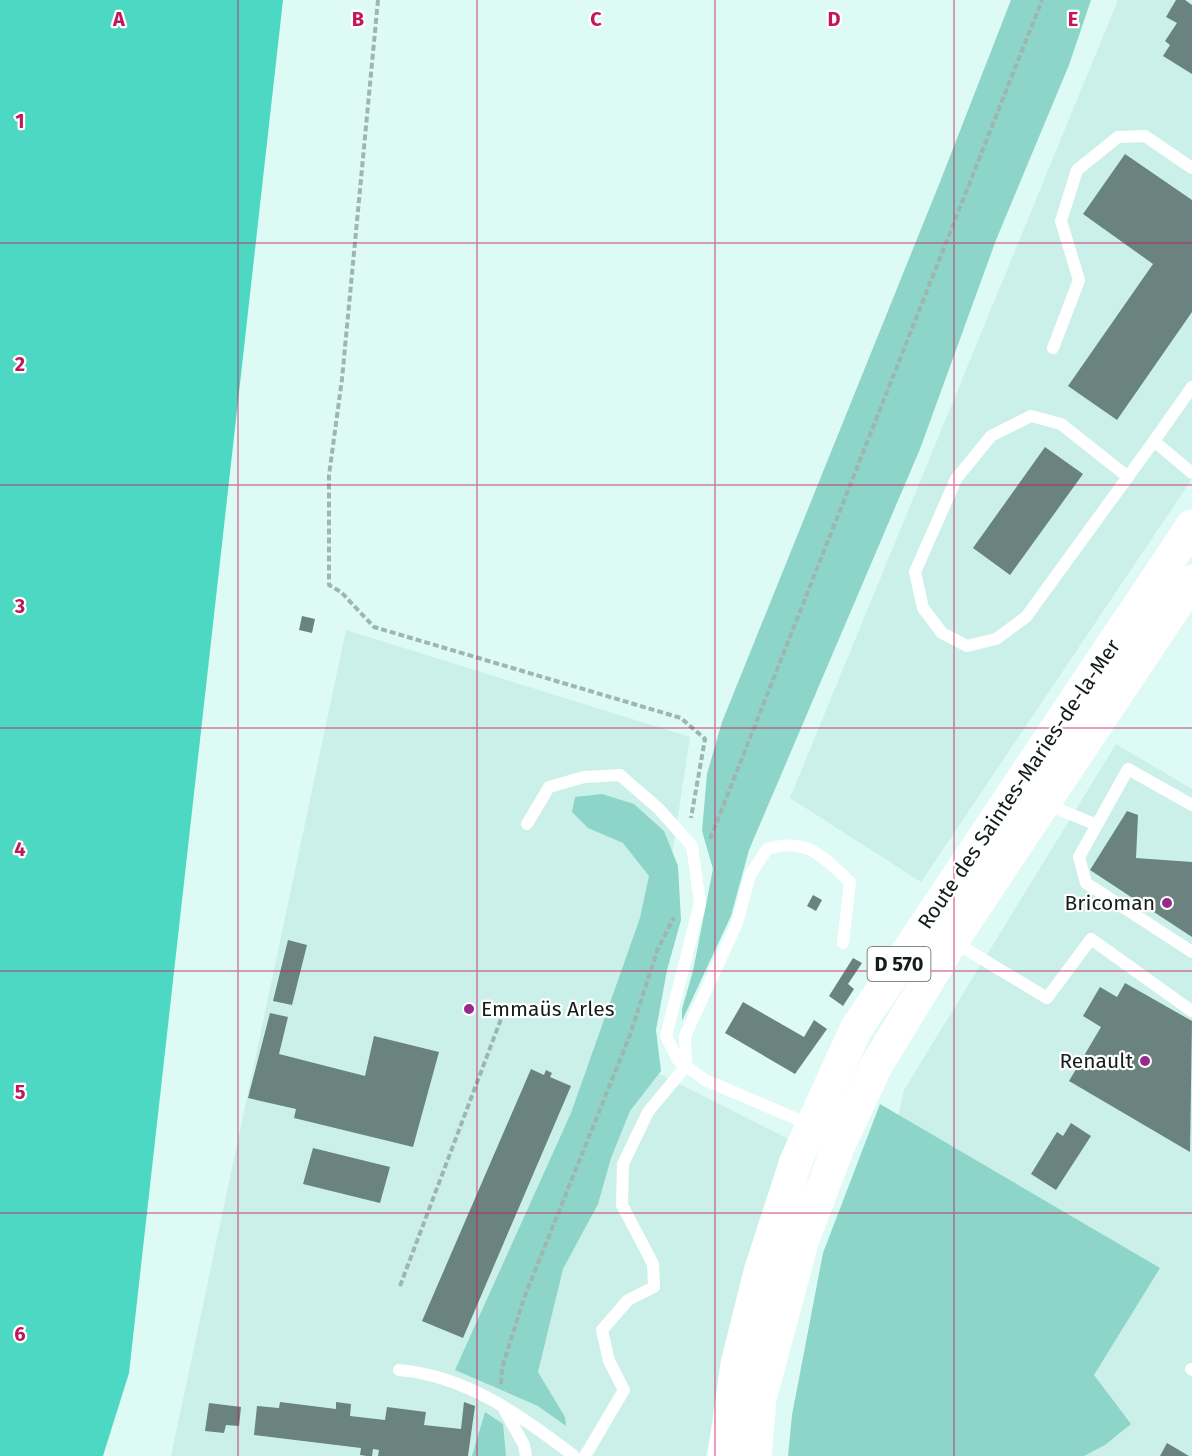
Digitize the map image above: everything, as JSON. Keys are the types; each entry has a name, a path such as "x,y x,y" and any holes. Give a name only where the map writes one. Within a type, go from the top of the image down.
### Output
{"main road":[{"name":"Route des Saintes-Maries-de-la-Mer","path":"755,1456 760,1399 800,1251 827,1132 856,1029 938,933 1029,796 1192,526"},
{"name":"Route des Saintes-Maries-de-la-Mer","path":"1029,796 1192,581"},
{"name":"Route des Saintes-Maries-de-la-Mer","path":"724,1456 737,1364 760,1272 796,1161 827,1132"}],"lane":[{"path":"1053,348 1079,280 1061,221 1077,170 1118,137 1145,136 1192,168"},
{"path":"1128,477 1061,424 1031,416 991,436 956,479 915,572 923,608 942,633 967,646 996,639 1026,617 1128,477 1154,441 1192,387"},
{"path":"1154,441 1192,473"},
{"path":"1192,805 1128,769 1079,857 1086,883 1192,952"},
{"path":"527,824 549,787 584,777 620,775 659,809 692,846 700,903 666,1036 678,1060 705,1080 827,1132"},
{"path":"1029,796 1097,825"},
{"path":"585,1456 624,1390 609,1361 602,1330 628,1300 654,1287 653,1264 622,1205 623,1164 648,1112 686,1066 685,1036 737,923 750,874 767,849 788,843 820,854 850,882 843,943"},
{"path":"938,933 1047,998 1091,939 1192,1011"},
{"path":"399,1370 429,1372 476,1390 504,1409 525,1419 574,1456"},
{"path":"504,1409 524,1445 526,1456"}],"path":[{"path":"378,0 342,379 329,475 329,585 341,592 374,627 681,718 705,739 697,772 688,842"},
{"path":"719,814 1042,0"},
{"path":"400,1286 501,1019"},
{"path":"502,1368 524,1298 630,1035"}],"shaded area":[{"path":"0,0 283,0 129,1373 103,1456 0,1456"},
{"path":"1011,0 1091,0 1069,65 996,240 920,449 749,850 731,916 682,1021 682,1009 693,971 713,869 702,831 707,774 722,722"},
{"path":"1118,0 1192,0 1192,479 921,882 790,798"},
{"path":"346,630 690,737 640,1064 789,1139 722,1376 706,1456 171,1456"},
{"path":"1116,744 1192,789 1192,1456 823,1456 904,1090"},
{"path":"602,794 634,804 664,831 678,866 681,920 667,970 656,1030 661,1071 630,1111 611,1158 598,1204 563,1269 538,1372 565,1417 566,1426 538,1406 455,1370 571,1113 640,918 649,876 623,843 588,828 572,812 575,797"},
{"path":"880,1104 1160,1268 1094,1375 1131,1424 1105,1445 1084,1456 788,1456 792,1415 823,1253"},
{"path":"485,1412 503,1424 506,1456 472,1456"}],"building":[{"path":"1176,0 1185,0 1192,5 1192,74 1163,56 1170,45 1165,41 1177,23 1166,17"},
{"path":"1125,154 1192,200 1192,312 1117,420 1068,386 1153,264 1083,214"},
{"path":"1045,447 1083,474 1010,575 973,548"},
{"path":"302,616 315,619 312,633 299,630"},
{"name":"Bricoman","path":"1127,811 1138,815 1136,858 1192,862 1192,937 1090,870"},
{"path":"813,895 822,900 816,911 807,906"},
{"path":"288,940 307,945 292,1005 273,1001"},
{"path":"853,958 862,963 848,984 854,989 843,1006 829,996"},
{"path":"1125,983 1192,1021 1190,1152 1069,1081 1101,1027 1083,1016 1100,987 1117,997"},
{"path":"743,1002 804,1037 814,1020 827,1029 795,1074 725,1033"},
{"path":"270,1013 288,1017 279,1054 365,1076 374,1036 439,1052 413,1147 294,1118 296,1109 248,1098"},
{"path":"531,1069 544,1075 546,1070 552,1073 550,1077 571,1086 463,1338 422,1321"},
{"path":"1071,1123 1091,1136 1056,1190 1031,1174 1057,1132 1063,1136"},
{"path":"313,1148 390,1167 380,1203 303,1184"},
{"path":"280,1402 336,1409 336,1402 351,1404 350,1416 385,1420 387,1407 426,1412 424,1425 461,1429 464,1402 475,1406 468,1456 378,1456 379,1450 373,1449 372,1456 367,1456 360,1455 361,1448 254,1435 257,1406 279,1408"},
{"path":"209,1403 241,1407 239,1426 226,1425 224,1433 205,1431"},
{"path":"1167,1443 1189,1456 1160,1456"}],"place":[{"name":"Bricoman","path":"1167,903"},
{"name":"Emmaüs Arles","path":"469,1009"},
{"name":"Renault","path":"1145,1061"}]}
